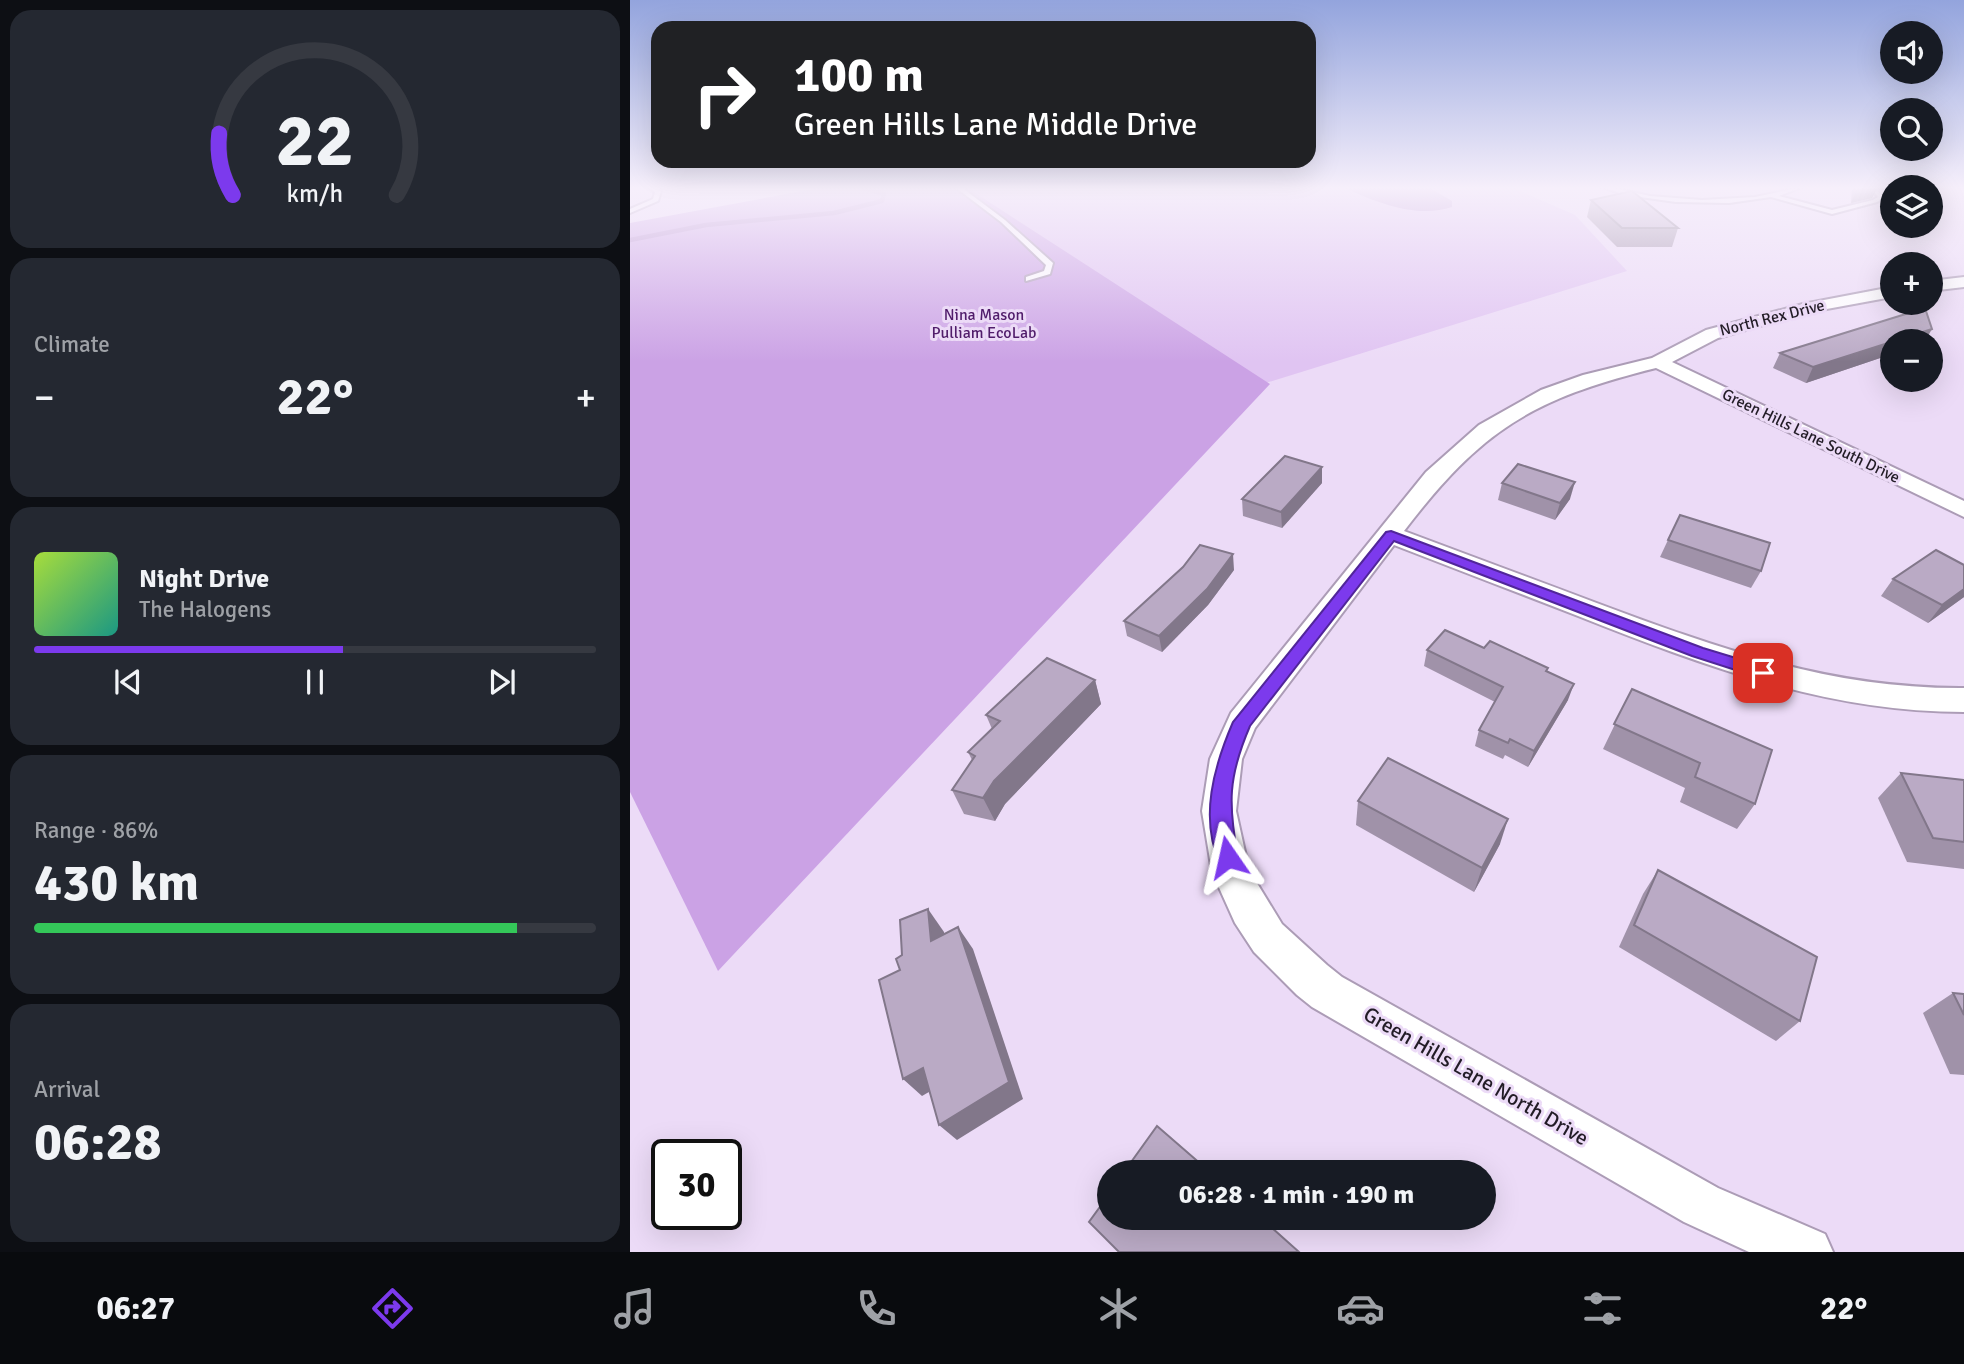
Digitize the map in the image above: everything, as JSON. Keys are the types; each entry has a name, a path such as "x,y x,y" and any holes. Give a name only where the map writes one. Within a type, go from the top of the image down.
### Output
{"street":[{"path":"1943,284 1964,282"},
{"name":"North Rex Drive","path":"1391,535 1444,466 1503,417 1575,384 1658,362 1686,345 1725,330 1803,309 1880,294"},
{"name":"Green Hills Lane South Drive","path":"1658,362 1964,510"},
{"path":"1391,535 1697,652 1763,673 1848,692 1964,700"},
{"name":"Green Hills Lane North Drive","path":"1391,535 1242,722 1226,759 1219,811 1221,825 1231,872 1249,910 1257,918 1268,938 1327,992 1701,1205 1807,1252"}],"lane":[{"path":"1029,245 1051,265 1046,272 1029,279"}],"shaded area":[{"path":"961,245 1603,245 1627,271 1124,427"}],"green space":[{"name":"Nina Mason Pulliam EcoLab","path":"630,245 1056,245 1270,384 718,971 630,792"}],"building":[{"path":"1902,315 1927,315 1932,329 1880,329 1880,346 1813,367 1780,353"},
{"path":"1285,456 1322,467 1281,512 1242,499"},
{"path":"1518,464 1575,482 1560,503 1502,483"},
{"path":"1680,515 1770,543 1761,571 1668,540"},
{"path":"1200,545 1233,554 1207,589 1159,636 1124,621 1183,567"},
{"path":"1936,550 1964,565 1964,589 1942,605 1893,579"},
{"path":"1445,630 1484,648 1490,641 1548,668 1546,671 1574,684 1534,751 1510,739 1508,743 1479,730 1503,687 1427,650"},
{"path":"1047,658 1095,680 994,781 983,798 952,790 975,756 968,752 1000,721 986,715"},
{"path":"1632,689 1772,750 1755,804 1695,777 1700,763 1614,724"},
{"path":"1388,758 1508,819 1482,868 1358,801"},
{"path":"1901,773 1964,780 1964,842 1933,838"},
{"path":"1658,870 1817,957 1800,1021 1634,925"},
{"path":"928,909 931,941 958,927 1009,1082 939,1125 923,1068 903,1079 879,980 900,970 896,959 902,955 900,920"},
{"path":"1953,993 1964,994 1964,1015"},
{"path":"1157,1126 1196,1160 1133,1160"},
{"path":"1097,1211 1097,1230 1089,1222"},
{"path":"1097,1230 1274,1230 1299,1252 1119,1252"}],"route":[{"path":"1228,857 1219,811 1226,759 1242,722 1391,535 1697,652 1763,673"}]}
